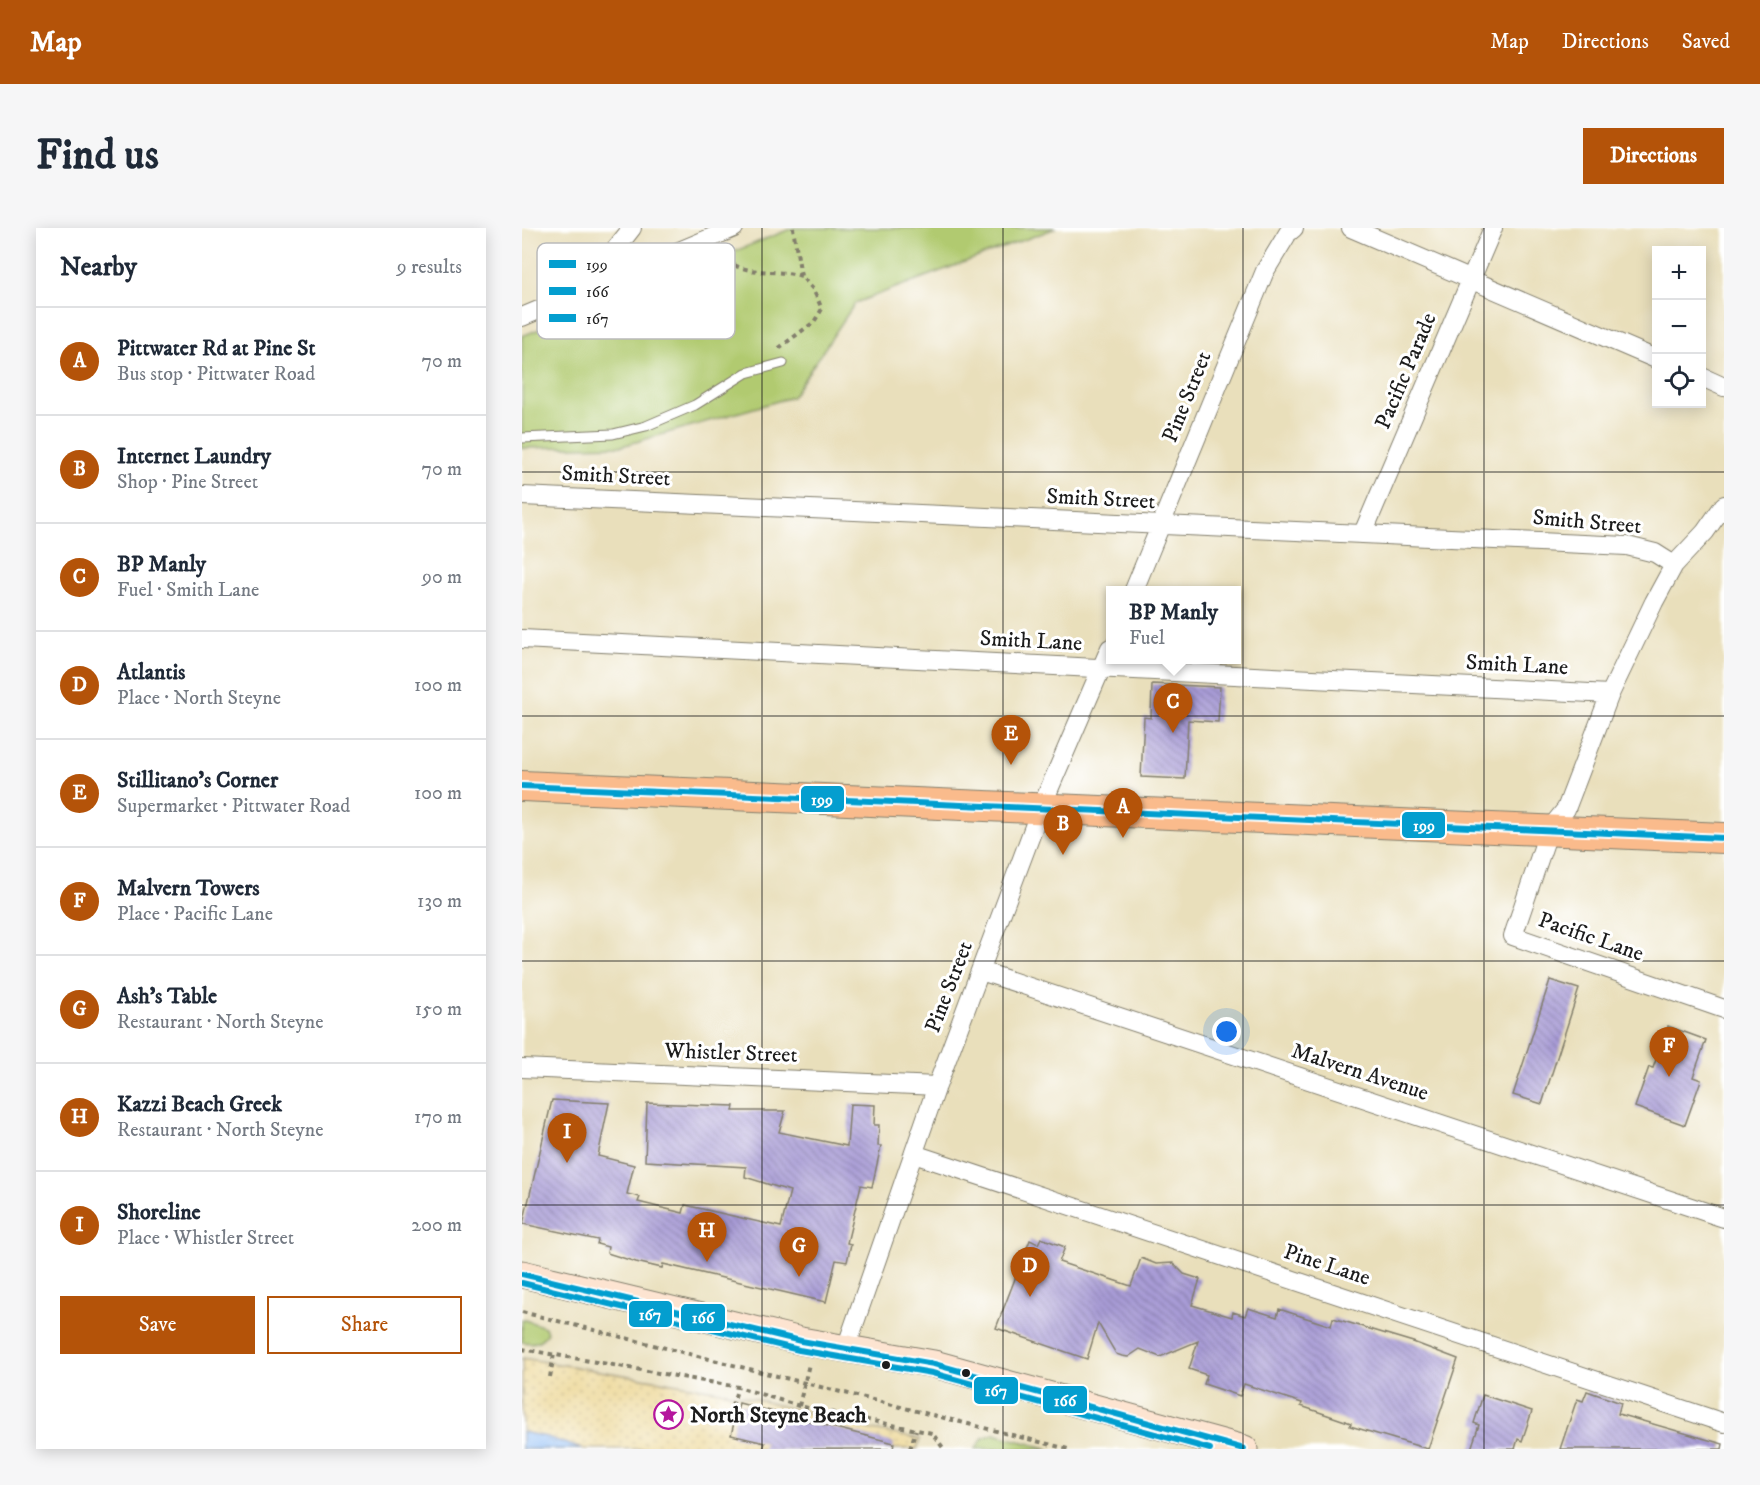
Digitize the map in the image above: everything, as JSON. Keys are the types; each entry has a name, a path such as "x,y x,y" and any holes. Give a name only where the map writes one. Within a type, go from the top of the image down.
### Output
{"main road":[{"path":"522,786 1724,838"},
{"path":"522,1274 801,1341 934,1364 1244,1449"}],"street":[{"path":"620,243 632,228"},
{"path":"696,243 734,228"},
{"name":"Pine Street","path":"1136,586 1265,271 1288,233 1294,228"},
{"path":"1351,228 1652,357"},
{"name":"Pacific Parade","path":"1363,533 1493,228"},
{"path":"522,317 537,311"},
{"path":"1706,380 1724,387"},
{"name":"Smith Street","path":"522,496 1627,546 1655,553 1674,565"},
{"path":"1549,830 1566,809 1610,693 1674,565 1705,532 1724,505"},
{"name":"Smith Lane","path":"522,639 1610,693"},
{"name":"Pine Street","path":"846,1348 937,1086 1041,808 1106,658"},
{"name":"Pacific Lane","path":"1549,830 1513,936 1724,1009"},
{"name":"Malvern Avenue","path":"981,971 1724,1218"},
{"name":"Whistler Street","path":"522,1068 937,1086"},
{"name":"Pine Lane","path":"914,1154 1724,1423"}],"lane":[{"path":"522,438 613,434 646,426 695,405 746,373 783,363"}],"path":[{"path":"793,228 801,276"},
{"path":"708,238 712,243"},
{"path":"735,265 740,268 789,272 801,276 813,290 822,309 814,322 746,373"},
{"path":"522,1312 1068,1449"},
{"path":"522,1348 738,1387 798,1406 932,1434 944,1449"},
{"path":"550,1377 554,1354"},
{"path":"798,1406 811,1355"},
{"path":"732,1406 738,1387"},
{"path":"910,1449 916,1430"}],"green space":[{"path":"793,228 1056,228 855,303 792,397 622,446 522,448 522,336 537,330 537,339 735,339 735,251"},
{"path":"522,1319 545,1327 547,1333 536,1342 522,1342"},
{"path":"994,1434 1049,1449 975,1449 983,1438"}],"sand":[{"name":"North Steyne Beach","path":"522,1358 732,1393 873,1430 920,1439 917,1449 522,1449"}],"water":[{"path":"522,1432 547,1437 582,1449 522,1449"}],"building":[{"path":"1152,684 1220,687 1218,722 1188,720 1185,779 1141,777 1144,717 1151,718"},
{"path":"1550,980 1579,989 1542,1104 1513,1095"},
{"path":"1668,1026 1706,1040 1693,1077 1701,1080 1685,1125 1635,1107 1649,1067 1653,1068"},
{"path":"552,1100 609,1103 598,1156 634,1165 627,1194 640,1197 638,1202 683,1213 685,1205 781,1227 790,1191 745,1177 746,1167 645,1161 647,1103 734,1106 733,1111 785,1111 779,1132 847,1146 850,1104 875,1105 874,1125 879,1125 878,1146 881,1146 872,1187 861,1185 847,1243 851,1244 847,1262 836,1260 826,1302 663,1264 662,1268 636,1262 607,1253 608,1247 597,1244 598,1240 523,1224"},
{"path":"1041,1238 1065,1247 1059,1262 1131,1286 1141,1258 1156,1264 1173,1263 1184,1274 1200,1279 1192,1305 1232,1317 1233,1312 1245,1316 1248,1308 1277,1317 1279,1309 1331,1326 1333,1318 1413,1342 1458,1359 1428,1449 1350,1426 1351,1423 1301,1406 1302,1403 1244,1384 1240,1396 1204,1384 1207,1375 1189,1369 1198,1341 1160,1357 1140,1349 1128,1357 1122,1356 1116,1354 1098,1323 1087,1359 996,1328 1030,1240 1038,1244"},
{"path":"1587,1391 1621,1403 1618,1414 1723,1444 1722,1449 1560,1449 1577,1399 1583,1401"},
{"path":"1483,1395 1532,1411 1522,1441 1518,1439 1515,1449 1471,1449 1479,1425 1474,1423"},
{"path":"739,1403 894,1443 893,1449 763,1449 765,1443 731,1435"}],"transit line":[{"name":"199","path":"522,786 1724,838"},
{"name":"166","path":"522,1274 801,1341 934,1364 1244,1449"},
{"name":"167","path":"522,1283 799,1350 932,1373 1210,1449"}],"place":[{"name":"BP Manly","path":"1173,733"},
{"name":"Stillitano's Corner","path":"1011,765"},
{"name":"Pittwater Rd at Pine St","path":"1123,838"},
{"name":"Internet Laundry","path":"1063,855"},
{"name":"Malvern Towers","path":"1669,1077"},
{"name":"Shoreline","path":"567,1163"},
{"name":"Kazzi Beach Greek","path":"707,1262"},
{"name":"Ash's Table","path":"799,1277"},
{"name":"Atlantis","path":"1030,1297"},
{"name":"North Steyne Beach","path":"669,1415"}]}
